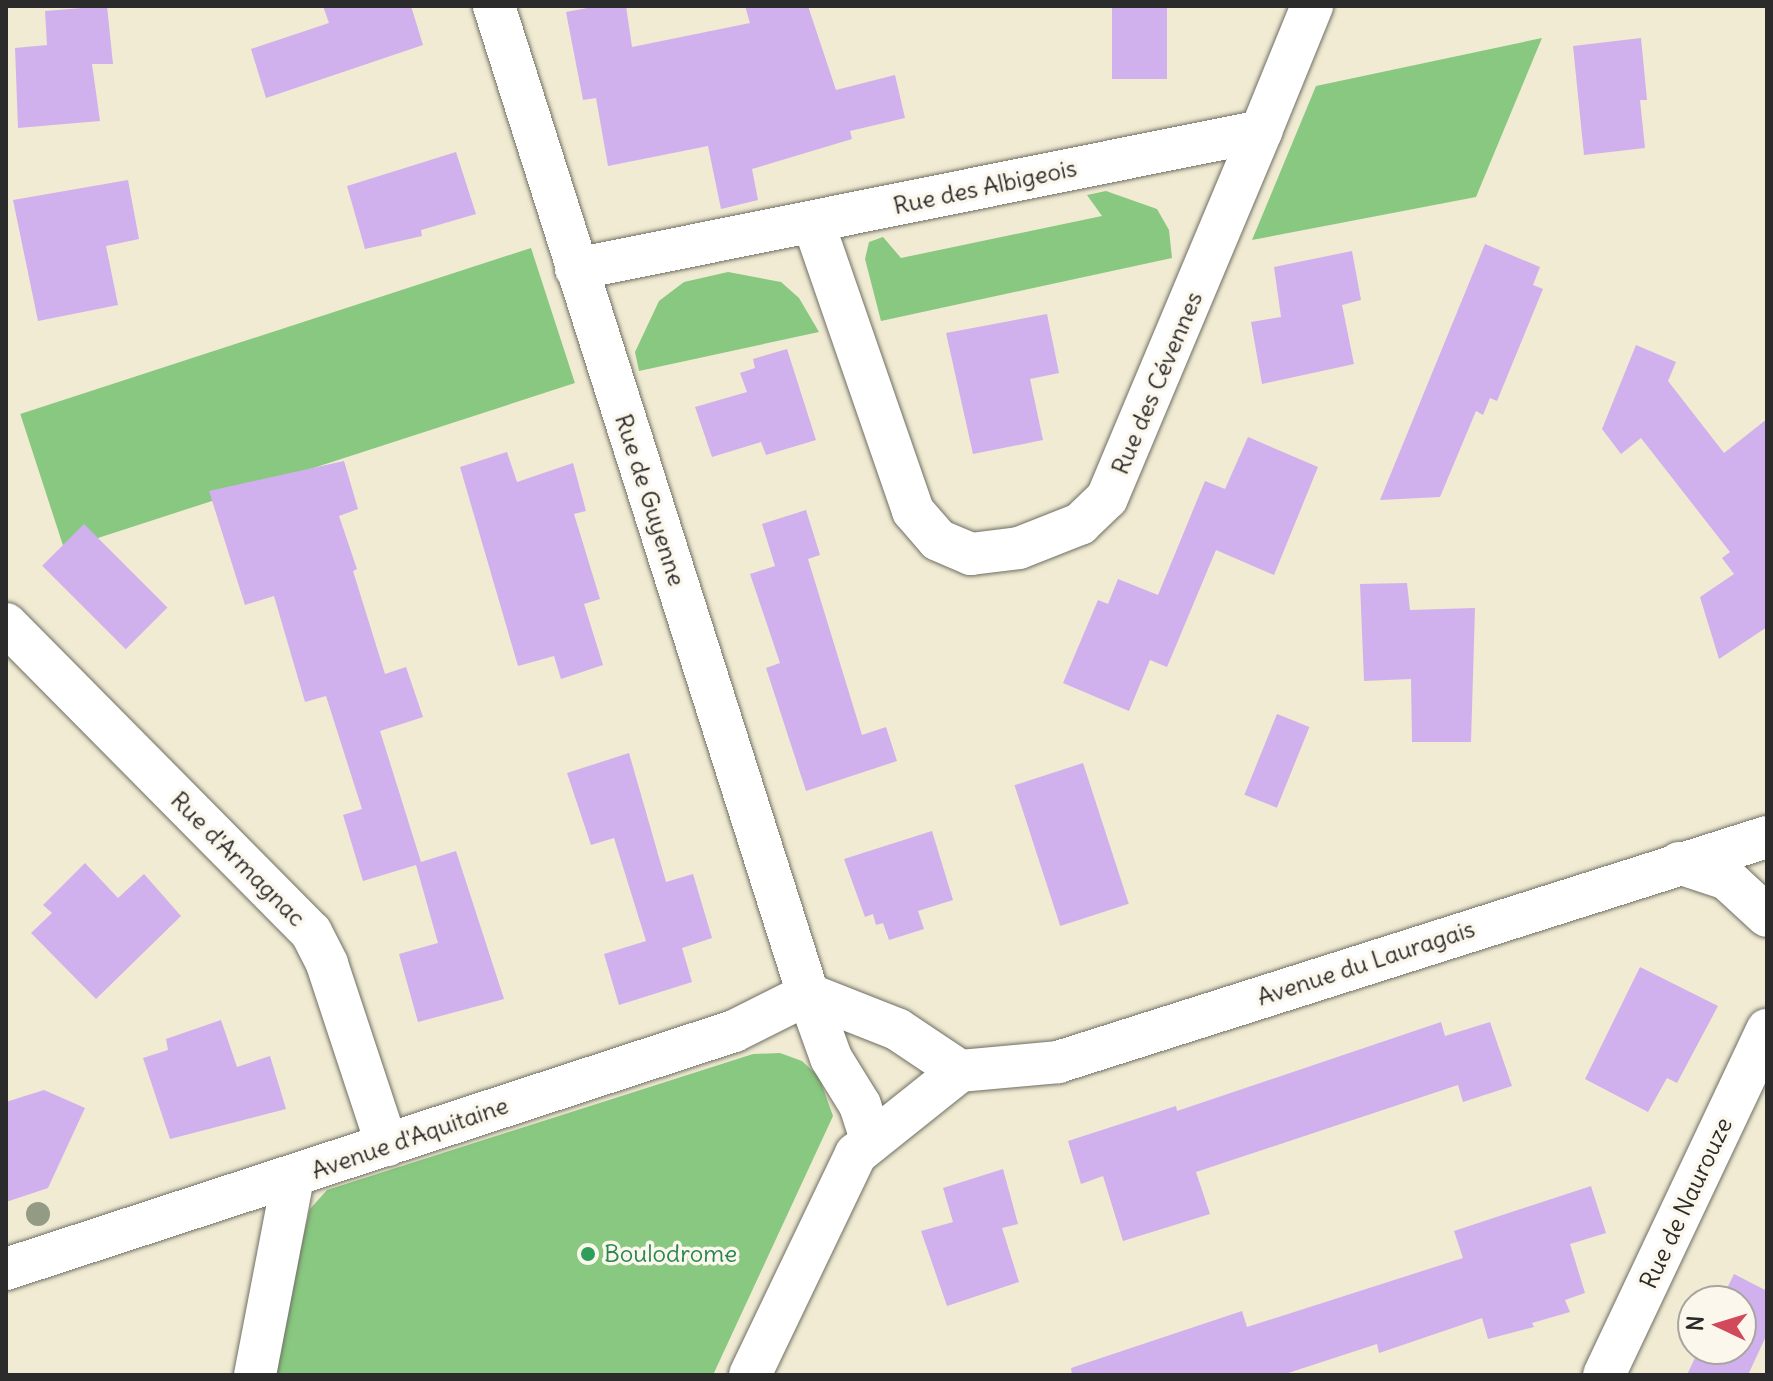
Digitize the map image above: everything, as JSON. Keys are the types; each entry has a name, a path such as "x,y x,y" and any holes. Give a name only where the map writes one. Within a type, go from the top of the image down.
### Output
{"street":[{"name":"Rue de Guyenne","path":"494,6 808,994 831,1058 860,1105 872,1141"},
{"path":"1261,131 1312,6"},
{"name":"Rue des Albigeois","path":"576,269 1261,131"},
{"name":"Rue des Cévennes","path":"813,222 913,511 938,540 971,554 1019,548 1080,524 1107,498 1261,131"},
{"name":"Rue d'Armagnac","path":"6,624 311,932 327,964 387,1145"},
{"name":"Avenue du Lauragais","path":"960,1071 1058,1062 1767,837"},
{"path":"1679,863 1727,879 1767,916"},
{"path":"750,1375 856,1154 960,1071 897,1029 808,994"},
{"name":"Avenue d'Aquitaine","path":"6,1269 293,1178 734,1031 808,994"},
{"name":"Rue de Naurouze","path":"1610,1363 1767,1030"},
{"path":"255,1375 293,1178"},
{"path":"1579,1375 1610,1363"}],"green space":[{"path":"1542,38 1476,197 1252,240 1316,86"},
{"path":"1106,191 1157,209 1169,230 1172,258 881,321 865,259 869,242 883,237 901,258 1102,216 1087,195"},
{"path":"531,248 575,383 64,549 20,414"},
{"path":"728,272 781,282 799,298 819,332 639,371 635,352 659,301 684,282"},
{"path":"780,1053 802,1061 819,1077 833,1116 713,1375 270,1375 310,1209 327,1190 753,1054"}],"building":[{"path":"107,6 113,64 92,64 100,121 18,128 15,48 47,45 45,11"},
{"path":"323,6 411,6 423,45 266,98 251,49 329,23"},
{"path":"598,6 626,6 632,47 750,23 745,6 808,6 836,90 895,75 905,118 850,131 852,139 752,169 758,200 721,209 708,146 608,166 596,98 583,100 566,12"},
{"path":"1112,6 1167,6 1167,79 1112,79"},
{"path":"1641,38 1647,100 1640,100 1645,148 1584,155 1573,46"},
{"path":"456,152 476,214 421,230 422,236 365,249 347,186"},
{"path":"128,180 139,239 106,246 118,305 38,321 13,200"},
{"path":"1485,244 1540,267 1533,285 1543,289 1497,401 1490,398 1483,415 1476,411 1440,497 1380,500"},
{"path":"1352,251 1361,300 1342,305 1354,364 1262,384 1251,322 1281,317 1274,267"},
{"path":"1047,314 1059,373 1030,379 1043,440 973,454 946,333"},
{"path":"1636,345 1676,362 1668,381 1724,453 1767,419 1767,627 1719,659 1700,597 1734,574 1722,558 1730,552 1641,438 1621,454 1602,429"},
{"path":"787,349 816,440 766,455 761,442 712,457 695,407 747,392 740,373 755,368 753,359"},
{"path":"1248,437 1318,467 1274,575 1216,550 1167,667 1150,660 1129,711 1063,683 1098,600 1108,604 1118,579 1158,595 1205,481 1225,489"},
{"path":"507,452 517,482 573,463 586,511 574,514 600,599 584,604 603,665 561,679 554,656 518,666 460,467"},
{"path":"344,461 358,509 339,516 357,569 353,571 385,674 406,667 423,717 380,731 421,862 456,851 504,999 418,1022 399,954 438,943 416,865 363,881 343,815 362,809 326,696 305,702 274,596 245,605 209,491"},
{"path":"806,510 820,555 808,559 862,735 886,727 897,761 806,791 766,668 780,663 750,574 775,566 762,524"},
{"path":"84,524 167,607 126,649 42,566"},
{"path":"1407,583 1410,610 1475,608 1471,742 1412,742 1411,679 1364,681 1360,584"},
{"path":"1277,714 1309,727 1277,808 1244,795"},
{"path":"629,753 666,882 693,874 712,938 682,948 692,982 619,1005 604,954 646,941 614,838 591,845 567,773"},
{"path":"1083,763 1129,904 1060,926 1015,785"},
{"path":"932,831 953,900 918,911 924,929 889,940 883,923 876,925 873,914 865,917 844,859"},
{"path":"85,863 118,898 144,874 181,916 96,999 31,933 52,913 43,905"},
{"path":"1640,967 1718,1006 1677,1083 1667,1078 1648,1112 1585,1079"},
{"path":"221,1020 237,1067 270,1056 286,1109 170,1139 143,1058 168,1050 166,1039"},
{"path":"1441,1022 1445,1036 1490,1022 1512,1086 1463,1102 1458,1085 1196,1172 1210,1214 1123,1241 1103,1176 1081,1184 1068,1141 1176,1106 1177,1111"},
{"path":"44,1090 85,1108 48,1188 6,1202 6,1102"},
{"path":"1003,1169 1018,1224 1002,1228 1019,1282 947,1306 921,1231 953,1222 943,1188"},
{"path":"1591,1186 1606,1233 1570,1244 1585,1293 1565,1300 1570,1312 1532,1323 1534,1327 1488,1339 1482,1318 1379,1353 1377,1344 1282,1375 1072,1375 1071,1368 1242,1311 1247,1327 1463,1258 1454,1231"},
{"path":"1734,1274 1755,1285 1729,1285"},
{"path":"1757,1286 1767,1291 1767,1334 1757,1356"},
{"path":"1692,1365 1753,1365 1748,1375 1687,1375"}],"place":[{"name":"Boulodrome","path":"588,1254"}]}
